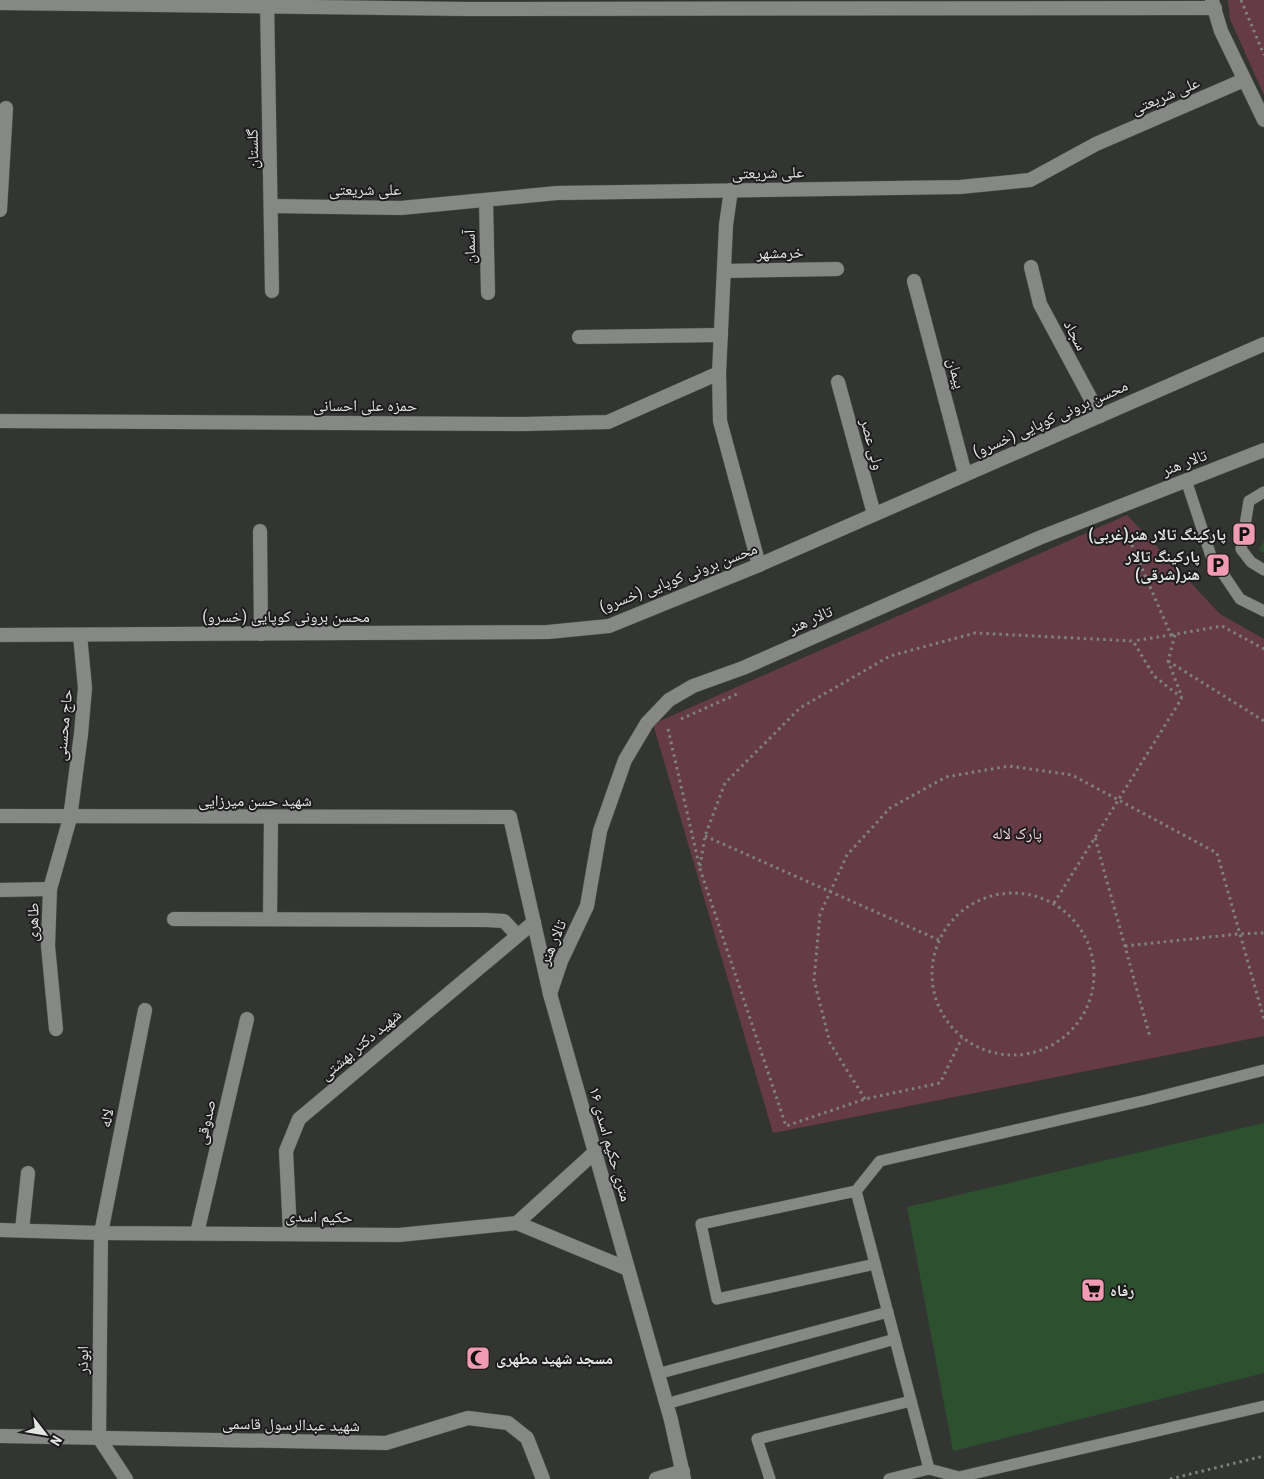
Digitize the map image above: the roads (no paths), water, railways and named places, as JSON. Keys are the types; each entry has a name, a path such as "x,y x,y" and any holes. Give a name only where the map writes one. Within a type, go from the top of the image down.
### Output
{"street":[{"path":"0,3 267,4 467,9 1213,4 1221,31 1264,120"},
{"name":"گلستان","path":"267,4 272,291"},
{"name":"علی شریعتی","path":"271,206 401,208 557,193 960,187 1030,180 1096,144 1244,80"},
{"path":"0,210 6,108"},
{"path":"731,190 718,373 720,420 759,565"},
{"name":"آسمان","path":"486,200 488,294"},
{"name":"سجاد","path":"1030,267 1040,304 1100,416"},
{"name":"خرمشهر","path":"724,271 836,269"},
{"name":"پیمان","path":"914,281 965,474"},
{"path":"579,337 720,335"},
{"name":"محسن برونی کوپایی (خسرو)","path":"0,635 548,632 609,626 759,565 1264,344"},
{"name":"حمزه علی احسانی","path":"0,421 514,424 608,422 718,373"},
{"name":"ولی عصر","path":"838,382 874,514"},
{"name":"تالار هنر","path":"550,994 561,961 587,906 600,832 625,760 647,722 669,700 693,686 743,668 1040,538 1264,450"},
{"path":"260,531 261,634"},
{"name":"حاج محسنی","path":"70,818 85,688 80,635"},
{"name":"شهید حسن میرزایی","path":"0,816 70,818 510,817"},
{"path":"270,919 271,817"},
{"name":"۱۶ متری حکیم اسدی","path":"510,817 550,994 666,1404 684,1475"},
{"name":"طاهری","path":"56,1029 48,946 50,889 70,818"},
{"path":"0,890 50,889"},
{"path":"174,919 486,920 504,921 517,935"},
{"name":"شهید دکتر بهشتی","path":"290,1233 286,1151 299,1119 534,922"},
{"name":"لاله","path":"101,1233 145,1010"},
{"name":"صدوقی","path":"197,1233 247,1020"},
{"path":"517,1224 595,1152"},
{"path":"22,1230 28,1173"},
{"name":"حکیم اسدی","path":"0,1230 101,1233 399,1235 517,1224 628,1269"},
{"name":"ابوذر","path":"99,1438 101,1233"},
{"name":"شهید عبدالرسول قاسمی","path":"0,1436 386,1443 468,1418 508,1423 527,1438 543,1479"},
{"path":"99,1438 126,1479"},
{"path":"656,1479 684,1475"}],"lane":[{"path":"1186,480 1212,556 1240,599 1264,611"},
{"path":"1264,492 1249,502 1241,549 1251,562 1264,570"},
{"path":"875,1264 717,1299 700,1224 856,1191 880,1161 1146,1100 1264,1070"},
{"path":"856,1191 929,1469"},
{"path":"657,1374 888,1312"},
{"path":"666,1404 895,1340"},
{"path":"770,1479 757,1438 911,1401"},
{"path":"889,1479 929,1469 959,1477 1264,1406"}],"place":[{"name":"پارکینگ تالار هنر(غربی)","path":"1244,534"},
{"name":"پارکینگ تالار هنر(شرقی)","path":"1218,565"},
{"name":"رفاه","path":"1093,1290"},
{"name":"مسجد شهید مطهری","path":"478,1358"}],"park label":[{"name":"پارک لاله","path":"1017,833"}]}
